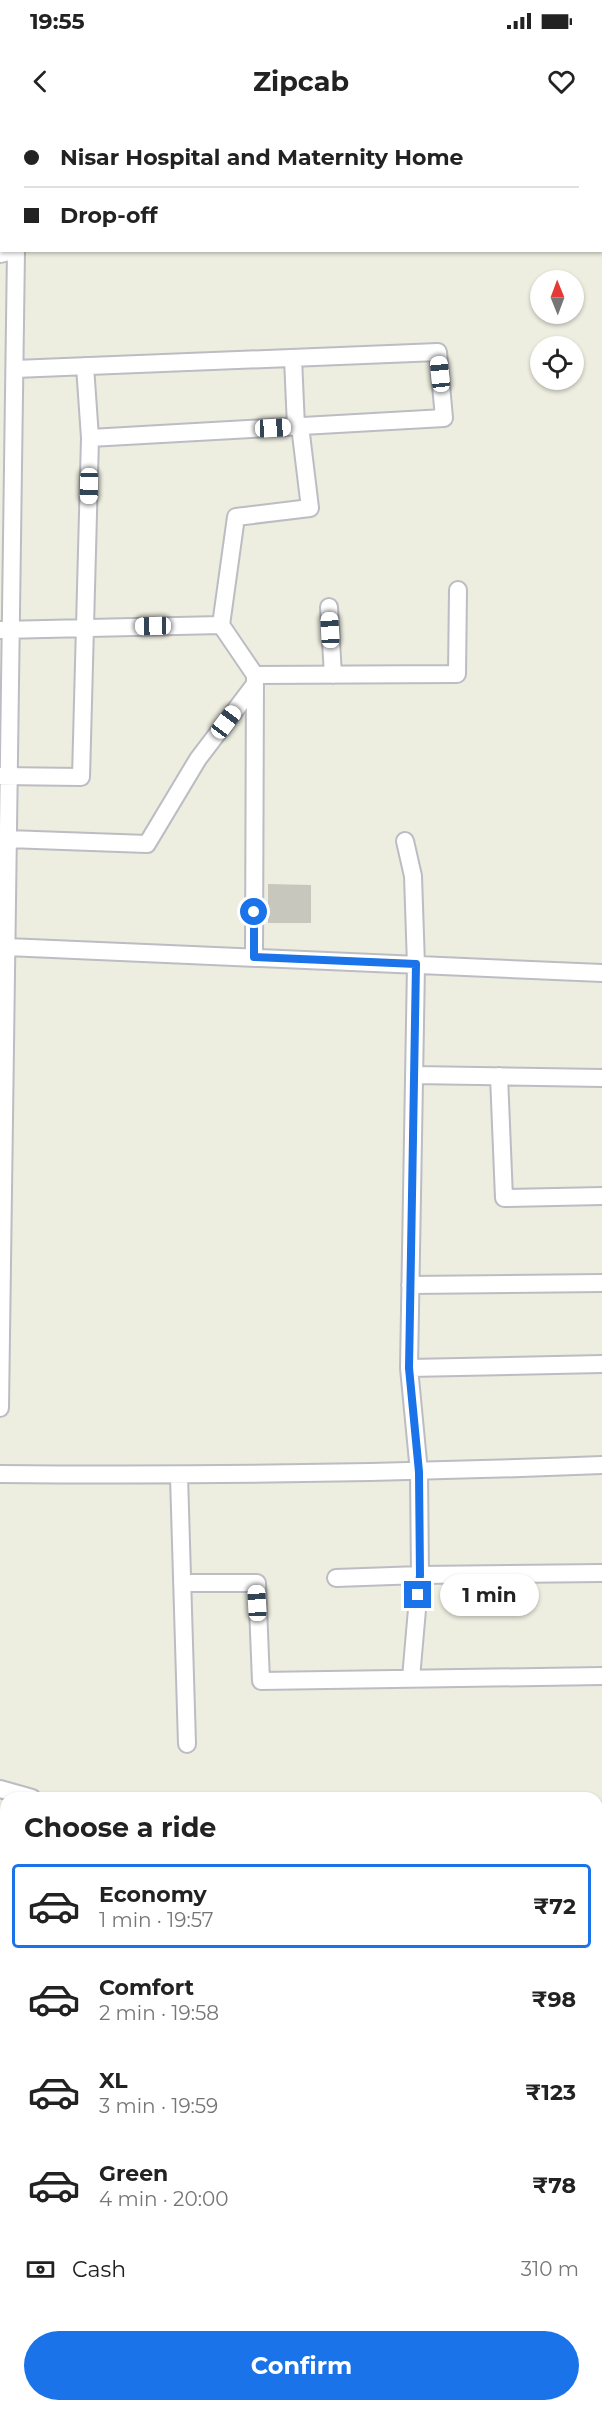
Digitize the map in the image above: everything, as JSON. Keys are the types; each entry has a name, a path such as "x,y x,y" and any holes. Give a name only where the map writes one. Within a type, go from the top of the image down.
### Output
{"street":[{"path":"0,1408 3,949 8,839 5,776 6,630 15,369 16,252"},
{"path":"15,369 438,352 444,418 90,438"},
{"path":"254,957 255,680 220,625 236,517 310,508 298,427 292,358"},
{"path":"5,776 81,777 90,438 86,366"},
{"path":"255,680 333,675 457,674 458,590"},
{"path":"329,607 333,675"},
{"path":"6,630 220,625"},
{"path":"8,839 147,844 198,759 255,680"},
{"path":"405,841 413,876 416,964 409,1368 419,1472 420,1575 411,1678"},
{"path":"3,949 254,957 602,973"},
{"path":"414,1075 602,1078"},
{"path":"498,1076 504,1198 602,1196"},
{"path":"410,1285 602,1283"},
{"path":"409,1368 602,1364"},
{"path":"0,1474 179,1476 419,1472 602,1465"},
{"path":"179,1476 187,1744"},
{"path":"336,1578 602,1573"},
{"path":"183,1583 256,1583 261,1681 602,1676"}],"building":[{"path":"268,884 311,885 311,923 268,923"}],"route":[{"path":"254,912 254,957 416,964 409,1368 419,1472 420,1575 418,1595"}]}
